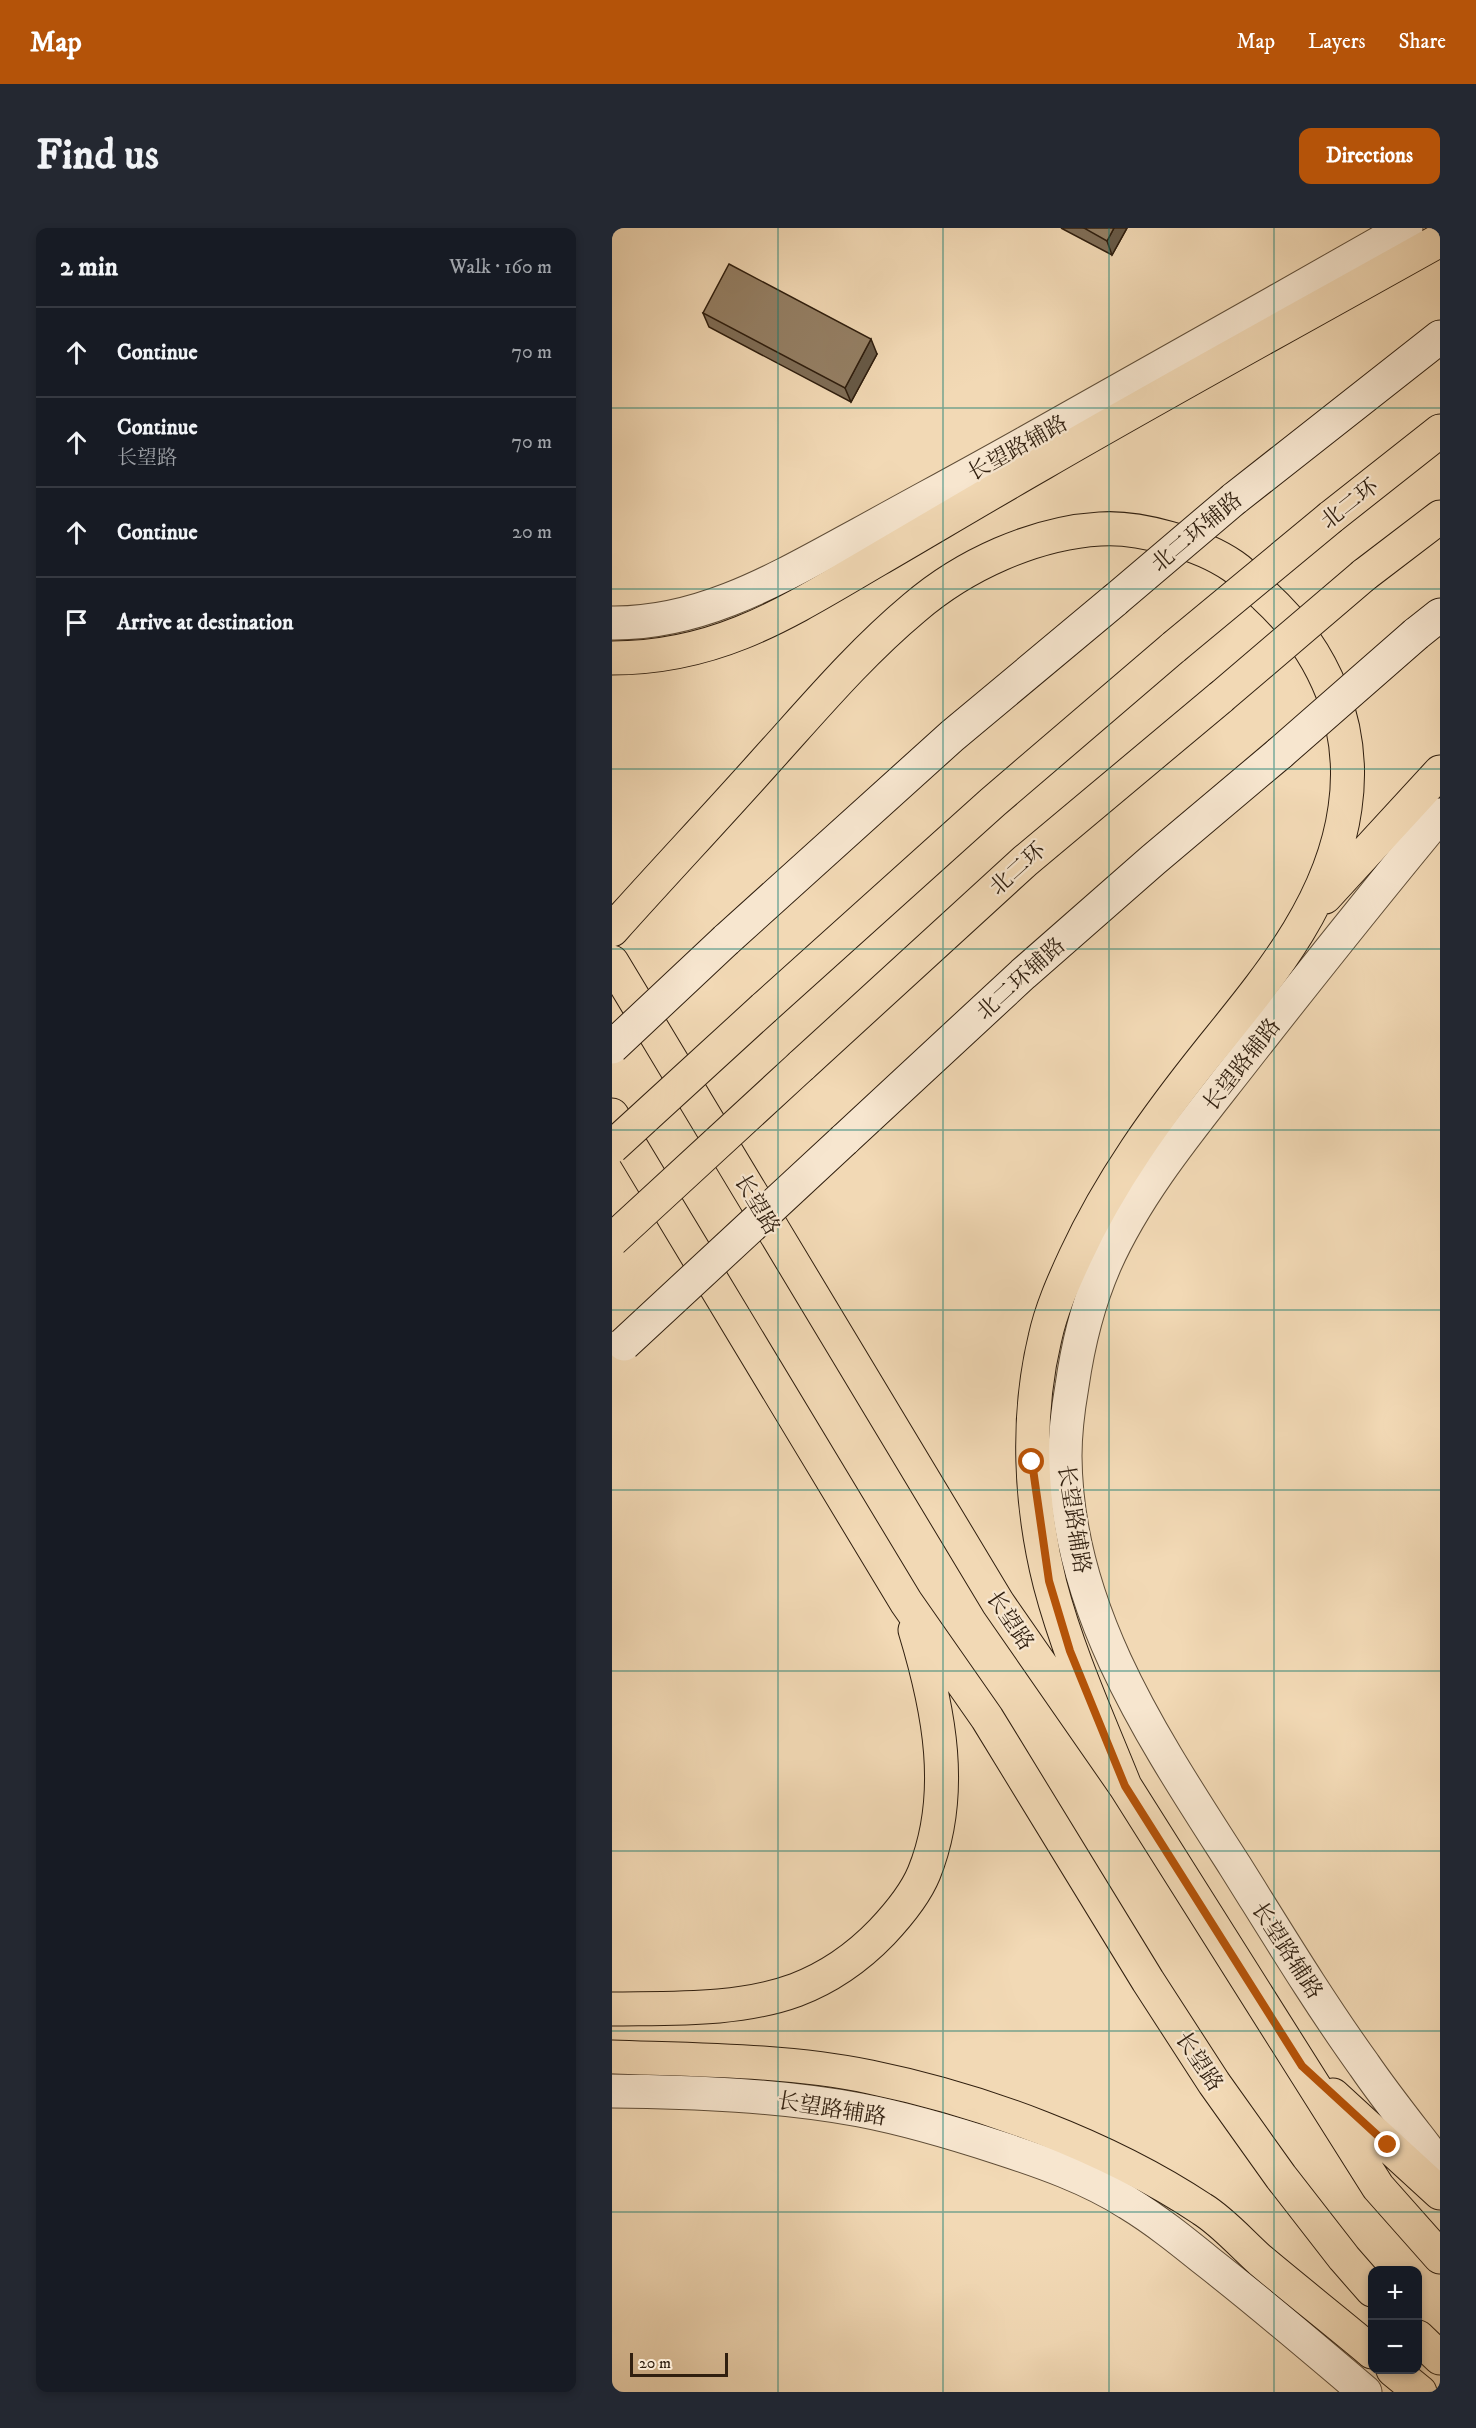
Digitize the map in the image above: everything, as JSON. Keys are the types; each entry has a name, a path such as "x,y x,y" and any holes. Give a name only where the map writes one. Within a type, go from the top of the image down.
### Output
{"main road":[{"path":"612,658 639,658 686,650 723,640 769,622 813,599 1045,462 1440,240"},
{"name":"北二环","path":"612,1148 993,802 1330,517 1440,431"},
{"name":"北二环","path":"612,1240 1025,861 1364,575 1440,517"},
{"path":"612,930 854,664 918,604 969,570 1012,550 1055,537 1103,528 1157,535 1199,548 1234,567 1283,613 1315,653 1330,687 1346,737 1348,769 1346,806 1330,873 1307,916 1273,969 1169,1101 1115,1179 1089,1226 1063,1284 1045,1337 1035,1406 1032,1462 1049,1581 1070,1651 1125,1786"},
{"path":"1307,916 1440,772"},
{"name":"长望路","path":"612,962 998,1603 1125,1786 1378,2187 1440,2257"},
{"name":"长望路","path":"612,1115 906,1602 987,1718 1148,1981 1214,2083 1281,2177 1368,2285"},
{"path":"612,2009 684,2008 747,2002 795,1990 834,1973 868,1946 900,1912 923,1875 936,1835 942,1794 937,1710 906,1602"},
{"path":"612,2057 761,2064 869,2077 967,2102 1068,2138 1137,2170 1204,2210 1260,2260 1368,2349"},
{"path":"1302,2066 1440,2193"},
{"path":"1422,2341 1440,2358"},
{"path":"1399,2374 1420,2392"}],"street":[{"name":"长望路辅路","path":"612,623 630,623 671,617 710,607 762,586 961,479 1406,228"},
{"name":"北二环辅路","path":"612,1047 726,940 952,736 1234,499 1440,337"},
{"name":"北二环辅路","path":"618,1349 1023,974 1428,625"},
{"name":"长望路辅路","path":"1440,815 1334,944 1168,1158 1128,1221 1106,1263 1082,1334 1069,1404 1065,1455 1068,1505 1088,1595 1104,1638 1131,1698 1312,1988 1364,2066 1440,2166"},
{"name":"长望路辅路","path":"612,2091 655,2091 780,2099 859,2110 944,2129 1030,2158 1091,2183 1128,2202 1252,2296 1365,2392"}],"building":[{"path":"1084,228 1114,228 1107,241"},
{"path":"729,264 871,339 845,388 703,313"}],"route":[{"path":"1032,1462 1049,1581 1070,1651 1125,1786 1302,2066 1388,2145"}]}
